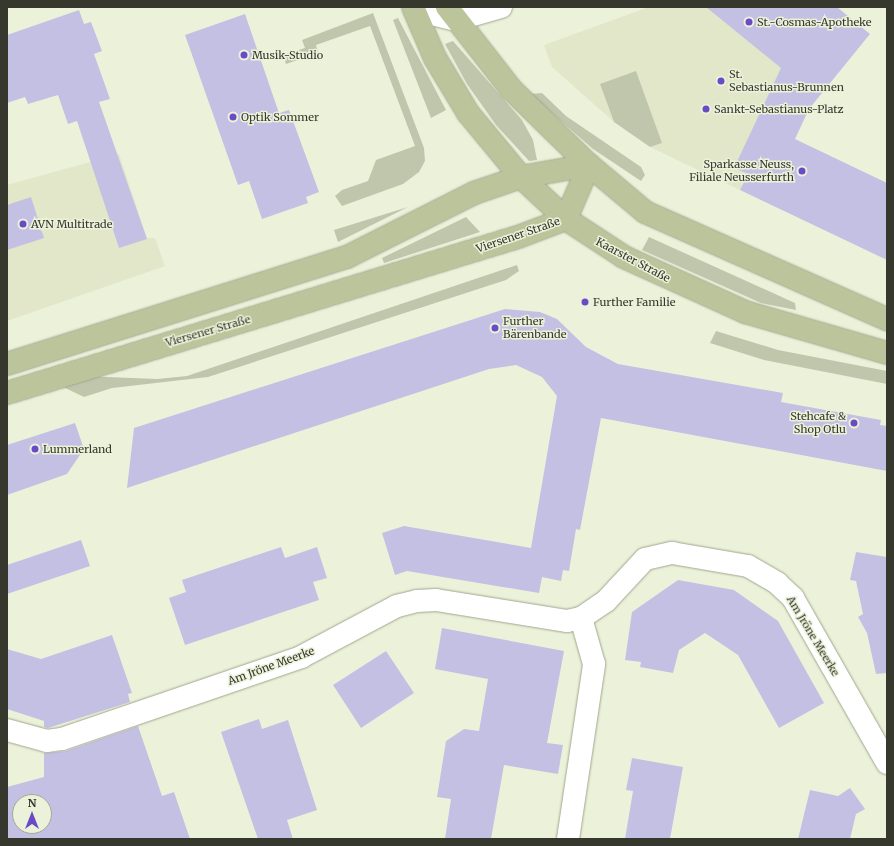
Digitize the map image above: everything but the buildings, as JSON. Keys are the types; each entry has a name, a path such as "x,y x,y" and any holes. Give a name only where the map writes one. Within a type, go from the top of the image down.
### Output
{"main road":[{"name":"Kaarster Straße","path":"413,7 434,58 468,113 521,177 566,219 624,257 745,312 887,353"},
{"path":"452,13 511,89 589,166 645,212 887,319"},
{"path":"7,364 346,257 474,193 521,177 589,166"},
{"name":"Viersener Straße","path":"7,393 518,237 566,219 589,166"}],"street":[{"path":"423,7 432,14 500,7"},
{"name":"Am Jröne Meerke","path":"7,730 47,741 62,739 301,658 398,606 417,601 436,600 566,621 581,618 606,601 645,560 658,554 672,553 748,566 765,574 793,598 887,763"},
{"path":"568,839 594,664 581,618"}],"shaded area":[{"name":"Sankt-Sebastianus-Platz","path":"649,7 710,7 815,96 735,168 748,174 740,190 650,147 662,143 600,84 614,122 552,67 544,45"},
{"path":"373,13 424,148 425,161 419,172 403,184 342,206 335,196 342,190 368,181 376,160 415,146 370,26 316,45 318,53 286,64 283,55 305,48 302,40"},
{"path":"398,18 446,110 431,118 393,20"},
{"path":"453,41 522,120 533,140 537,160 529,161 496,125 467,84 445,44"},
{"path":"636,71 662,143 650,147 614,122 600,84"},
{"path":"542,93 566,116 641,167 645,175 641,181 593,149 530,94"},
{"path":"119,154 147,238 155,238 165,266 7,321 7,185"},
{"path":"408,207 338,242 334,230"},
{"path":"466,217 480,232 384,263 382,258"},
{"path":"649,237 795,303 796,310 761,303 642,250"},
{"path":"517,265 519,271 506,280 208,377 112,388 84,397 57,384 83,376 157,379 187,376"},
{"path":"716,331 778,350 887,371 887,384 764,360 710,343"}],"place":[{"name":"St.-Cosmas-Apotheke","path":"749,22"},
{"name":"Musik-Studio","path":"244,55"},
{"name":"St. Sebastianus-Brunnen","path":"721,81"},
{"name":"Sankt-Sebastianus-Platz","path":"706,109"},
{"name":"Optik Sommer","path":"233,117"},
{"name":"Sparkasse Neuss, Filiale Neusserfurth","path":"802,171"},
{"name":"AVN Multitrade","path":"23,224"},
{"name":"Further Familie","path":"585,302"},
{"name":"Further Bärenbande","path":"495,328"},
{"name":"Stehcafe & Shop Otlu","path":"854,423"},
{"name":"Lummerland","path":"35,449"}]}
